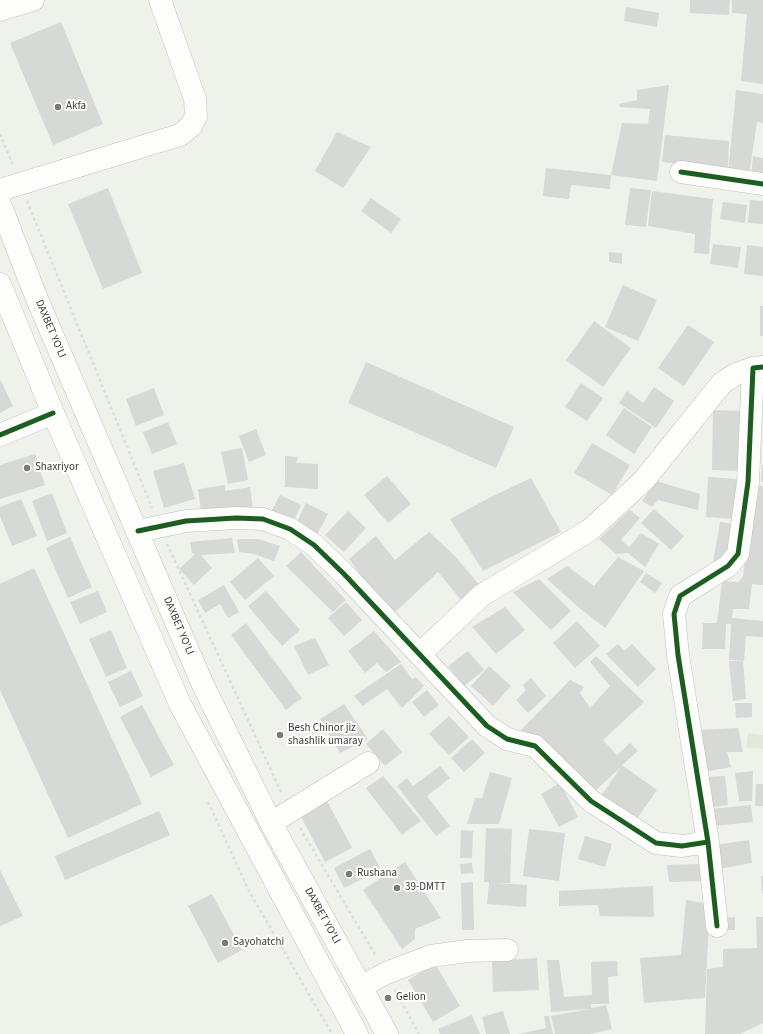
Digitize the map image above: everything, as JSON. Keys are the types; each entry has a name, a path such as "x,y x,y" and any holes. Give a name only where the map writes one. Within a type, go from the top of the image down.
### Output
{"street":[{"path":"0,10 33,0"},
{"path":"10,187 180,134 191,126 196,116 195,99 160,0"},
{"path":"681,172 763,184"},
{"name":"DAXBET YO'LI","path":"0,204 37,299 203,685 271,823 387,1034"},
{"path":"0,284 52,413 180,704 357,1034"},
{"path":"420,654 482,595 590,530 644,480 722,383 736,374 758,368 748,482 738,554 728,566 680,596 674,614 678,655 708,842 717,926"},
{"path":"0,435 52,413"},
{"path":"138,531 193,521 263,519 290,529 314,545 420,654 487,726 507,739 535,746 590,801 656,843 682,846 708,842"},
{"path":"271,823 368,763"},
{"path":"361,987 386,973 431,956 467,951 507,950"}],"path":[{"path":"0,134 10,187 160,526 290,811 386,973 419,1034"}],"shaded area":[{"path":"748,733 763,735 763,749 746,748"}],"building":[{"path":"690,0 730,0 729,15 690,13"},
{"path":"732,0 763,0 763,84 741,81 747,14 732,13"},
{"path":"626,7 659,13 657,27 624,21"},
{"path":"61,22 103,124 53,145 10,43"},
{"path":"669,85 657,181 611,175 622,123 648,124 650,109 620,107 619,104 637,100 637,90"},
{"path":"736,90 763,94 763,123 757,122 749,175 728,174"},
{"path":"337,132 371,147 343,188 315,171"},
{"path":"665,135 729,141 728,169 662,162"},
{"path":"753,156 763,158 763,177 751,175"},
{"path":"546,168 611,175 610,189 571,185 569,199 543,196"},
{"path":"108,188 142,273 103,289 68,204"},
{"path":"630,188 651,190 646,227 625,225"},
{"path":"652,191 713,199 709,254 694,253 695,234 648,226"},
{"path":"371,198 401,219 391,233 361,211"},
{"path":"750,200 763,201 763,224 748,223"},
{"path":"723,202 747,205 745,223 720,219"},
{"path":"713,244 741,247 738,268 710,264"},
{"path":"747,245 763,247 763,276 744,274"},
{"path":"609,252 622,253 622,264 609,262"},
{"path":"623,285 657,300 638,341 605,327"},
{"path":"760,306 763,306 763,336 760,336"},
{"path":"594,321 631,348 603,387 566,360"},
{"path":"688,325 714,342 684,386 658,368"},
{"path":"366,362 514,427 496,468 348,403"},
{"path":"0,379 13,406 0,413"},
{"path":"581,383 603,398 587,421 565,407"},
{"path":"654,387 674,401 656,428 619,403 627,391 643,403"},
{"path":"154,388 164,415 136,426 126,399"},
{"path":"624,408 652,427 634,454 606,435"},
{"path":"713,410 742,411 741,471 712,470"},
{"path":"168,422 177,444 152,454 143,432"},
{"path":"256,429 266,455 249,462 239,436"},
{"path":"592,443 630,465 612,495 574,473"},
{"path":"242,448 248,480 228,484 221,452"},
{"path":"35,454 45,485 0,499 0,465"},
{"path":"285,456 298,457 296,463 318,464 318,489 285,487"},
{"path":"184,463 195,499 164,508 153,471"},
{"path":"762,465 763,482 761,482"},
{"path":"387,476 411,504 388,523 364,495"},
{"path":"708,477 737,479 734,519 706,517"},
{"path":"531,478 561,532 483,571 450,519"},
{"path":"656,481 700,494 698,510 658,500 652,507 642,501"},
{"path":"225,485 225,491 250,487 253,510 202,517 198,489"},
{"path":"754,485 763,486 763,585 752,584 749,609 733,609 732,618 763,621 763,637 746,636 744,661 729,660 731,624 726,624 725,649 702,649 703,623 717,623 722,581 738,582 743,577"},
{"path":"52,493 67,533 47,541 32,501"},
{"path":"280,495 301,505 291,527 269,516"},
{"path":"21,499 37,536 12,546 0,516 0,507"},
{"path":"306,503 328,514 315,538 294,528"},
{"path":"654,509 684,536 671,550 641,523"},
{"path":"630,510 640,518 621,540 629,547 641,533 659,544 645,567 628,553 616,554 599,539"},
{"path":"348,511 366,528 344,552 325,535"},
{"path":"720,522 735,524 724,561 712,569"},
{"path":"429,532 455,556 481,587 463,602 438,572 391,616 349,559 376,536 395,560"},
{"path":"70,537 92,587 68,598 46,548"},
{"path":"232,538 235,553 201,555 212,568 194,585 179,569 195,554 192,553 190,542"},
{"path":"237,539 258,539 280,546 274,561 254,554 239,552"},
{"path":"301,552 346,600 333,612 286,566"},
{"path":"618,557 644,571 605,628 578,607 547,579 567,566 594,586"},
{"path":"258,558 274,576 245,600 230,582"},
{"path":"34,568 142,804 68,838 0,690 0,584"},
{"path":"646,573 662,583 655,593 640,582"},
{"path":"539,579 571,611 551,630 513,592"},
{"path":"224,585 239,612 228,618 220,604 205,613 198,600"},
{"path":"98,591 107,612 80,624 70,602"},
{"path":"266,591 300,630 282,646 248,606"},
{"path":"346,602 362,620 344,636 328,618"},
{"path":"505,607 525,630 496,654 472,627"},
{"path":"577,621 600,646 575,668 553,643"},
{"path":"246,623 302,698 286,710 231,635"},
{"path":"111,630 127,668 106,677 89,639"},
{"path":"374,631 401,662 386,672 377,663 365,673 348,651"},
{"path":"315,638 329,665 308,675 294,646"},
{"path":"618,644 624,651 632,644 656,669 638,687 606,654"},
{"path":"468,651 484,670 464,686 448,666"},
{"path":"596,656 644,702 603,740 617,755 630,743 638,751 622,765 657,790 636,820 601,796 621,767 593,793 521,730 570,680 584,687 580,693 590,708 610,686 590,662"},
{"path":"729,661 743,661 746,699 733,701"},
{"path":"401,664 412,679 416,677 424,686 402,708 387,689 363,706 354,696"},
{"path":"489,666 511,686 493,706 471,686"},
{"path":"131,671 143,696 120,707 108,682"},
{"path":"531,678 546,696 528,713 516,700 526,690 523,685"},
{"path":"427,690 439,705 424,717 412,702"},
{"path":"735,703 752,703 752,717 736,718"},
{"path":"344,704 368,739 340,753 320,719"},
{"path":"142,705 174,765 151,777 120,717"},
{"path":"449,716 469,737 449,755 429,734"},
{"path":"738,728 743,752 727,752 731,767 703,772 698,730"},
{"path":"383,729 402,752 385,766 366,744"},
{"path":"472,739 485,753 464,772 451,758"},
{"path":"440,766 450,778 427,796 450,826 436,836 397,786 407,778 413,786"},
{"path":"753,771 752,801 739,801 735,773"},
{"path":"490,772 512,778 499,824 467,824 475,798 482,798"},
{"path":"383,776 421,821 402,835 366,788"},
{"path":"725,776 728,805 707,808 704,777"},
{"path":"560,783 578,817 559,827 541,794"},
{"path":"756,784 763,784 763,806 755,806"},
{"path":"326,799 352,848 325,862 299,813"},
{"path":"751,805 753,822 713,826 711,809"},
{"path":"159,811 170,835 65,880 55,856"},
{"path":"486,828 512,829 510,883 497,883 527,885 526,907 487,904 489,882 484,882"},
{"path":"529,829 565,833 559,881 523,876"},
{"path":"461,830 473,831 472,858 460,858"},
{"path":"585,836 612,844 605,867 578,859"},
{"path":"749,840 752,863 719,869 715,845"},
{"path":"370,849 381,870 344,888 334,868"},
{"path":"405,862 441,918 415,929 415,939 402,949 363,890"},
{"path":"472,863 473,873 461,874 460,864"},
{"path":"702,864 704,881 669,882 667,865"},
{"path":"0,870 23,916 0,926"},
{"path":"761,876 763,876 762,894"},
{"path":"473,882 474,930 462,930 461,883"},
{"path":"653,886 654,917 600,916 598,905 559,906 559,891"},
{"path":"212,894 242,950 218,963 188,906"},
{"path":"686,900 710,904 705,998 644,1003 640,958 681,955"},
{"path":"735,917 735,930 722,930 722,918"},
{"path":"756,917 763,917 763,1023 740,1034 705,1034 707,969 723,967 723,949 757,948"},
{"path":"537,958 539,990 493,992 492,961"},
{"path":"547,960 559,960 564,997 592,995 591,962 617,961 618,976 608,977 609,1004 591,1004 591,1008 606,1005 612,1029 590,1034 555,1034 551,1016 589,1009 551,1012"},
{"path":"435,964 460,1006 433,1022 408,980"},
{"path":"503,1011 510,1034 486,1034 482,1017"},
{"path":"472,1015 480,1034 440,1034 438,1029"},
{"path":"544,1016 549,1016 553,1034 519,1034 546,1028"}],"cycle path":[{"path":"681,172 763,184"},
{"path":"717,926 708,842 678,655 674,614 680,596 728,566 738,554 748,482 753,368 763,367"},
{"path":"0,435 53,413"},
{"path":"138,531 186,521 236,518 263,519 290,529 314,545 344,574 487,726 507,739 535,746 591,801 656,843 682,846 708,842"}],"place":[{"name":"Akfa","path":"58,107"},
{"name":"Shaxriyor","path":"27,468"},
{"name":"Besh Chinor jiz shashlik umaray","path":"280,735"},
{"name":"Rushana","path":"349,874"},
{"name":"39-DMTT","path":"397,888"},
{"name":"Sayohatchi","path":"225,943"},
{"name":"Gelion","path":"388,998"}]}
